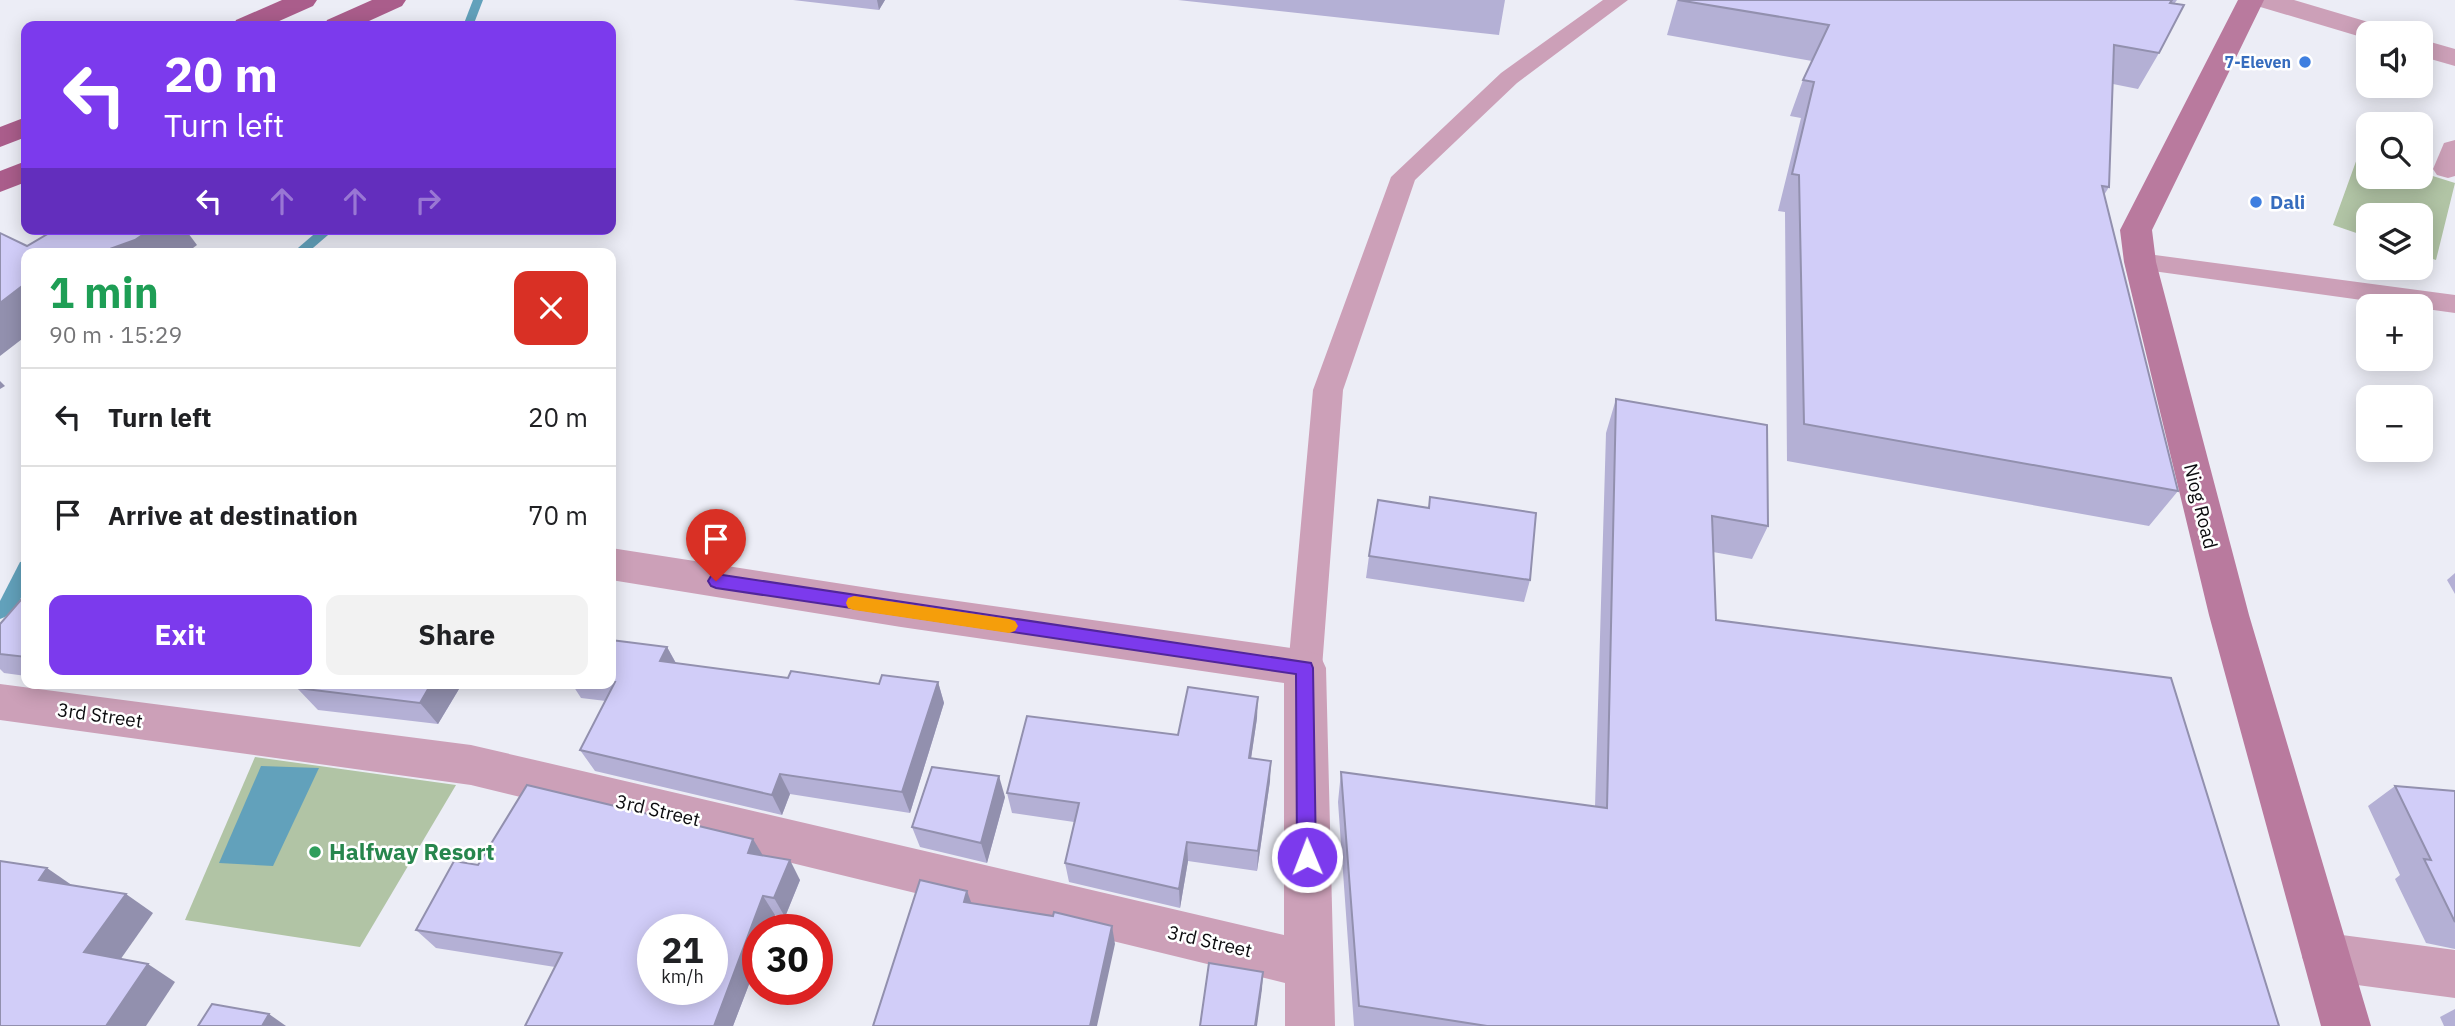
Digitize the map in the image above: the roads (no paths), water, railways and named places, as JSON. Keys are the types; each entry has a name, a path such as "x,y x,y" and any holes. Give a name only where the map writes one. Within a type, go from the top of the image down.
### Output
{"main road":[{"path":"257,21 304,0"},
{"path":"348,21 393,0"},
{"path":"0,138 21,128"},
{"path":"0,183 21,172"}],"street":[{"name":"Niog Road","path":"2251,0 2136,230 2140,262 2229,615 2346,1026"},
{"path":"2266,0 2356,27"},
{"path":"2433,51 2455,58"},
{"path":"616,565 901,610 1305,668 1310,1026"},
{"name":"3rd Street","path":"0,702 471,765 1308,965"},
{"path":"2327,957 2455,974"}],"lane":[{"path":"1305,668 1328,390 1403,177 1509,78 1617,0"},
{"path":"2140,262 2455,304"}],"water":[{"path":"261,766 319,768 273,866 219,863"}],"waterway":[{"path":"470,21 478,0"},
{"path":"305,248 321,235"},
{"path":"0,612 11,601 21,578"}],"place":[{"name":"7-Eleven","path":"2305,62"},
{"name":"Dali","path":"2256,202"},
{"name":"Halfway Resort","path":"315,852"}]}
